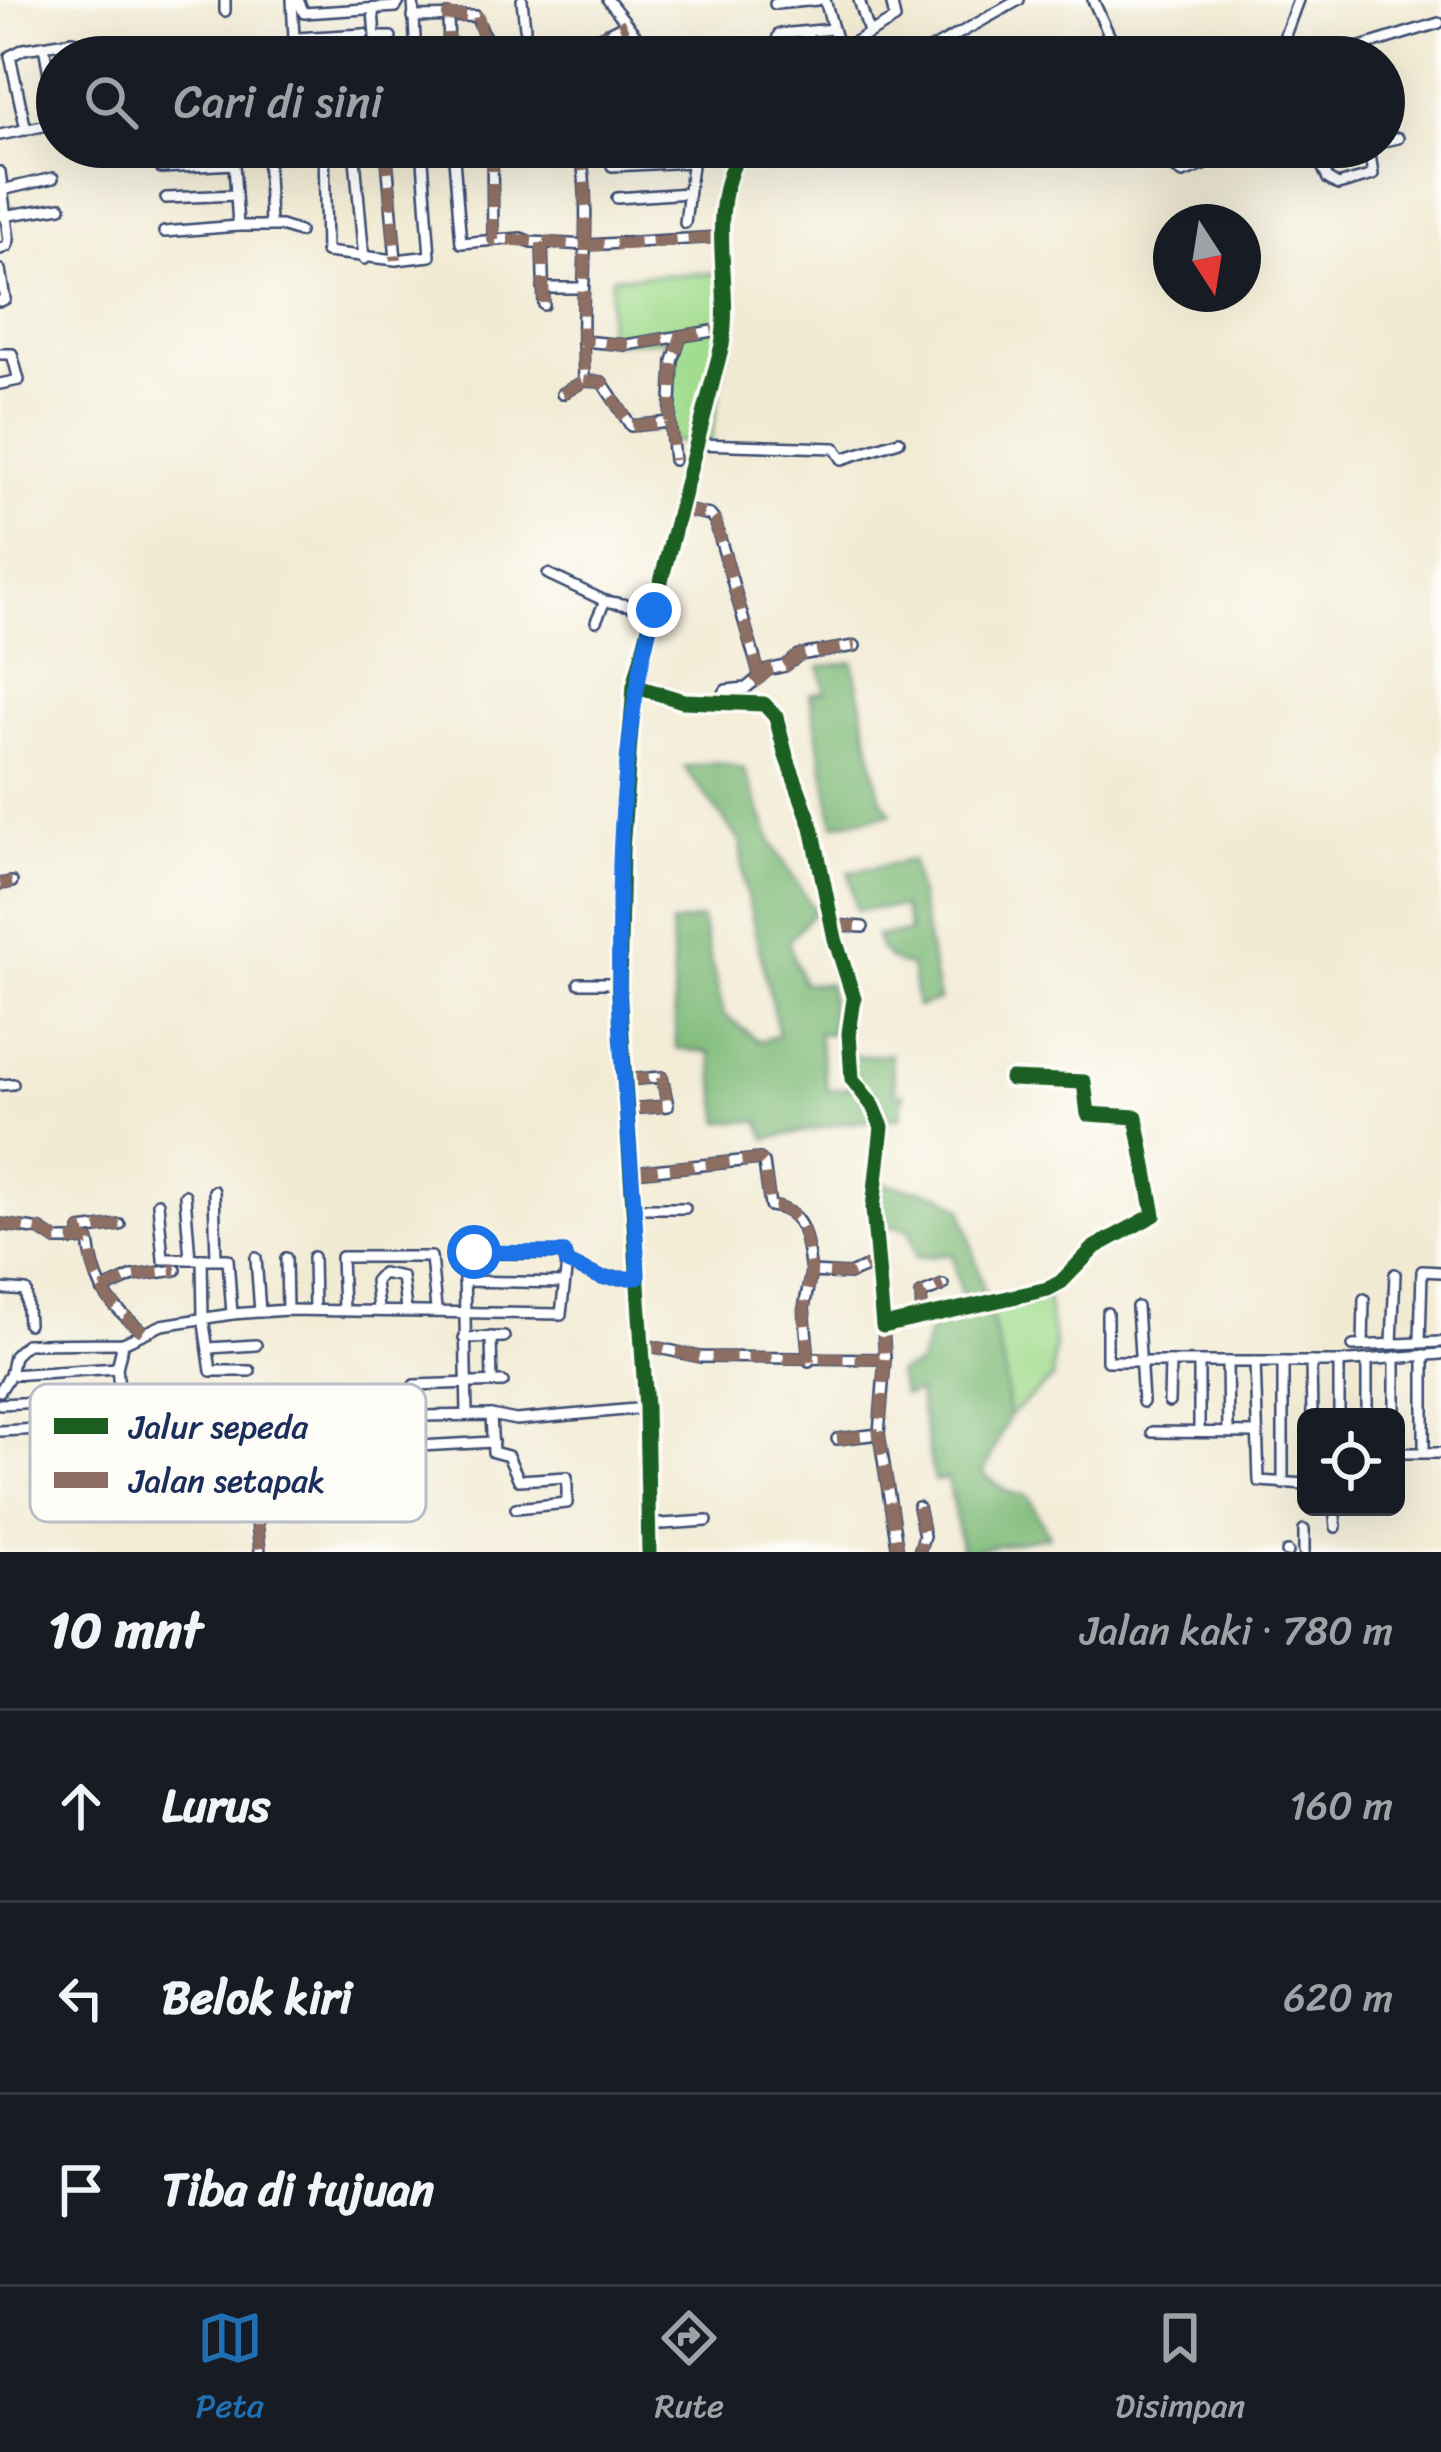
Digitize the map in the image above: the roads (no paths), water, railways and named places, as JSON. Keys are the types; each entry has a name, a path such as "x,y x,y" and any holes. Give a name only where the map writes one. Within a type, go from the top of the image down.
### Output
{"street":[{"path":"295,0 304,13 396,7 400,0"},
{"path":"295,0 296,36"},
{"path":"412,0 414,36"},
{"path":"472,0 485,36"},
{"path":"522,0 525,28"},
{"path":"608,0 636,36"},
{"path":"775,4 821,0 835,36"},
{"path":"859,0 868,32"},
{"path":"863,36 895,19 891,0"},
{"path":"955,36 1019,0"},
{"path":"1093,0 1109,36"},
{"path":"1285,36 1298,0"},
{"path":"373,10 375,36"},
{"path":"448,15 448,36"},
{"path":"413,17 476,16"},
{"path":"1396,36 1439,23"},
{"path":"602,36 626,24"},
{"path":"778,36 833,29"},
{"path":"807,36 808,32"},
{"path":"329,36 364,34"},
{"path":"26,130 10,56 36,47"},
{"path":"0,135 36,127"},
{"path":"234,168 238,226"},
{"path":"268,168 270,225"},
{"path":"324,168 325,250 330,255 396,260 430,256 425,168"},
{"path":"356,168 364,259"},
{"path":"388,168 396,260"},
{"path":"454,168 459,242 521,238 588,245 719,237"},
{"path":"492,168 493,240"},
{"path":"582,168 588,245 581,288 584,382"},
{"path":"685,223 691,168"},
{"path":"649,1552 636,1208 619,983 622,850 634,686 725,329 719,237 733,168"},
{"path":"1323,168 1338,185 1373,175 1372,168"},
{"path":"0,172 9,243 0,249"},
{"path":"2,190 53,178"},
{"path":"617,198 688,193"},
{"path":"166,198 236,195"},
{"path":"2,216 61,207"},
{"path":"164,232 270,225 299,232"},
{"path":"542,243 544,305"},
{"path":"0,270 5,299 0,301"},
{"path":"543,288 581,288"},
{"path":"583,341 626,345 725,329"},
{"path":"674,460 670,422 680,336"},
{"path":"0,338 2,354 13,354 19,380 0,384"},
{"path":"562,394 584,382 602,382 635,428 670,422"},
{"path":"697,444 835,448 843,459 899,441"},
{"path":"680,509 713,517 760,677"},
{"path":"548,574 605,602 654,610"},
{"path":"596,621 605,602"},
{"path":"719,701 726,690 746,688 799,655 855,646"},
{"path":"634,686 682,701 764,704 776,717 812,827 832,926 854,999 849,1033 852,1079 873,1106 881,1127 873,1204 885,1359 879,1434 898,1552"},
{"path":"832,926 863,927"},
{"path":"579,983 619,983"},
{"path":"626,1080 662,1077 668,1106 628,1109"},
{"path":"883,1326 1058,1285 1094,1246 1154,1215 1134,1116 1088,1114 1084,1082 1011,1079"},
{"path":"0,1085 13,1084"},
{"path":"634,1172 764,1162 770,1206 786,1208 803,1223 811,1272 804,1308 809,1361"},
{"path":"214,1191 216,1258"},
{"path":"185,1195 212,1372 250,1371"},
{"path":"158,1203 161,1256 166,1260 228,1259 232,1313"},
{"path":"636,1208 685,1208"},
{"path":"0,1224 41,1230 56,1240 88,1241 92,1270 110,1304 144,1333"},
{"path":"81,1240 80,1230 120,1225"},
{"path":"0,1391 10,1376 14,1356 26,1345 123,1343 151,1328 203,1317 287,1310 406,1309 464,1311 562,1313 564,1253 470,1252 464,1260 464,1311 464,1338 467,1415"},
{"path":"343,1310 341,1257 430,1257 436,1310"},
{"path":"256,1258 260,1312"},
{"path":"286,1258 287,1310"},
{"path":"313,1258 314,1310"},
{"path":"811,1272 849,1274 879,1262"},
{"path":"567,1263 602,1278 638,1278"},
{"path":"102,1290 124,1278 176,1270"},
{"path":"1420,1341 1422,1271 1441,1272"},
{"path":"378,1309 376,1277 392,1273 403,1279 406,1309"},
{"path":"1392,1343 1395,1274"},
{"path":"464,1281 564,1283"},
{"path":"922,1314 920,1294 943,1285"},
{"path":"0,1289 26,1291 28,1324"},
{"path":"1364,1299 1358,1345 1441,1342"},
{"path":"1137,1307 1143,1402"},
{"path":"1107,1313 1107,1361 1339,1362 1441,1354"},
{"path":"426,1385 498,1383 491,1337"},
{"path":"464,1338 504,1337"},
{"path":"118,1384 123,1343"},
{"path":"641,1344 700,1358 885,1359"},
{"path":"209,1348 256,1345"},
{"path":"1424,1355 1424,1452"},
{"path":"1395,1357 1395,1408"},
{"path":"1367,1360 1367,1408"},
{"path":"1169,1402 1170,1362"},
{"path":"1199,1362 1199,1432"},
{"path":"1227,1362 1228,1432"},
{"path":"1255,1362 1258,1481 1297,1484"},
{"path":"1283,1362 1283,1484"},
{"path":"1312,1362 1312,1408"},
{"path":"1339,1362 1339,1408"},
{"path":"10,1376 117,1368"},
{"path":"0,1404 30,1402"},
{"path":"426,1416 491,1414 516,1420 646,1408"},
{"path":"491,1414 493,1453 508,1456 519,1480 567,1478 567,1502 516,1508"},
{"path":"0,1430 30,1429"},
{"path":"1152,1432 1256,1433"},
{"path":"837,1439 879,1434"},
{"path":"426,1445 493,1442"},
{"path":"1405,1453 1441,1453"},
{"path":"918,1507 924,1536 919,1552"},
{"path":"1335,1516 1336,1527"},
{"path":"648,1525 707,1521"},
{"path":"257,1522 260,1552"},
{"path":"1304,1530 1306,1552"}]}
